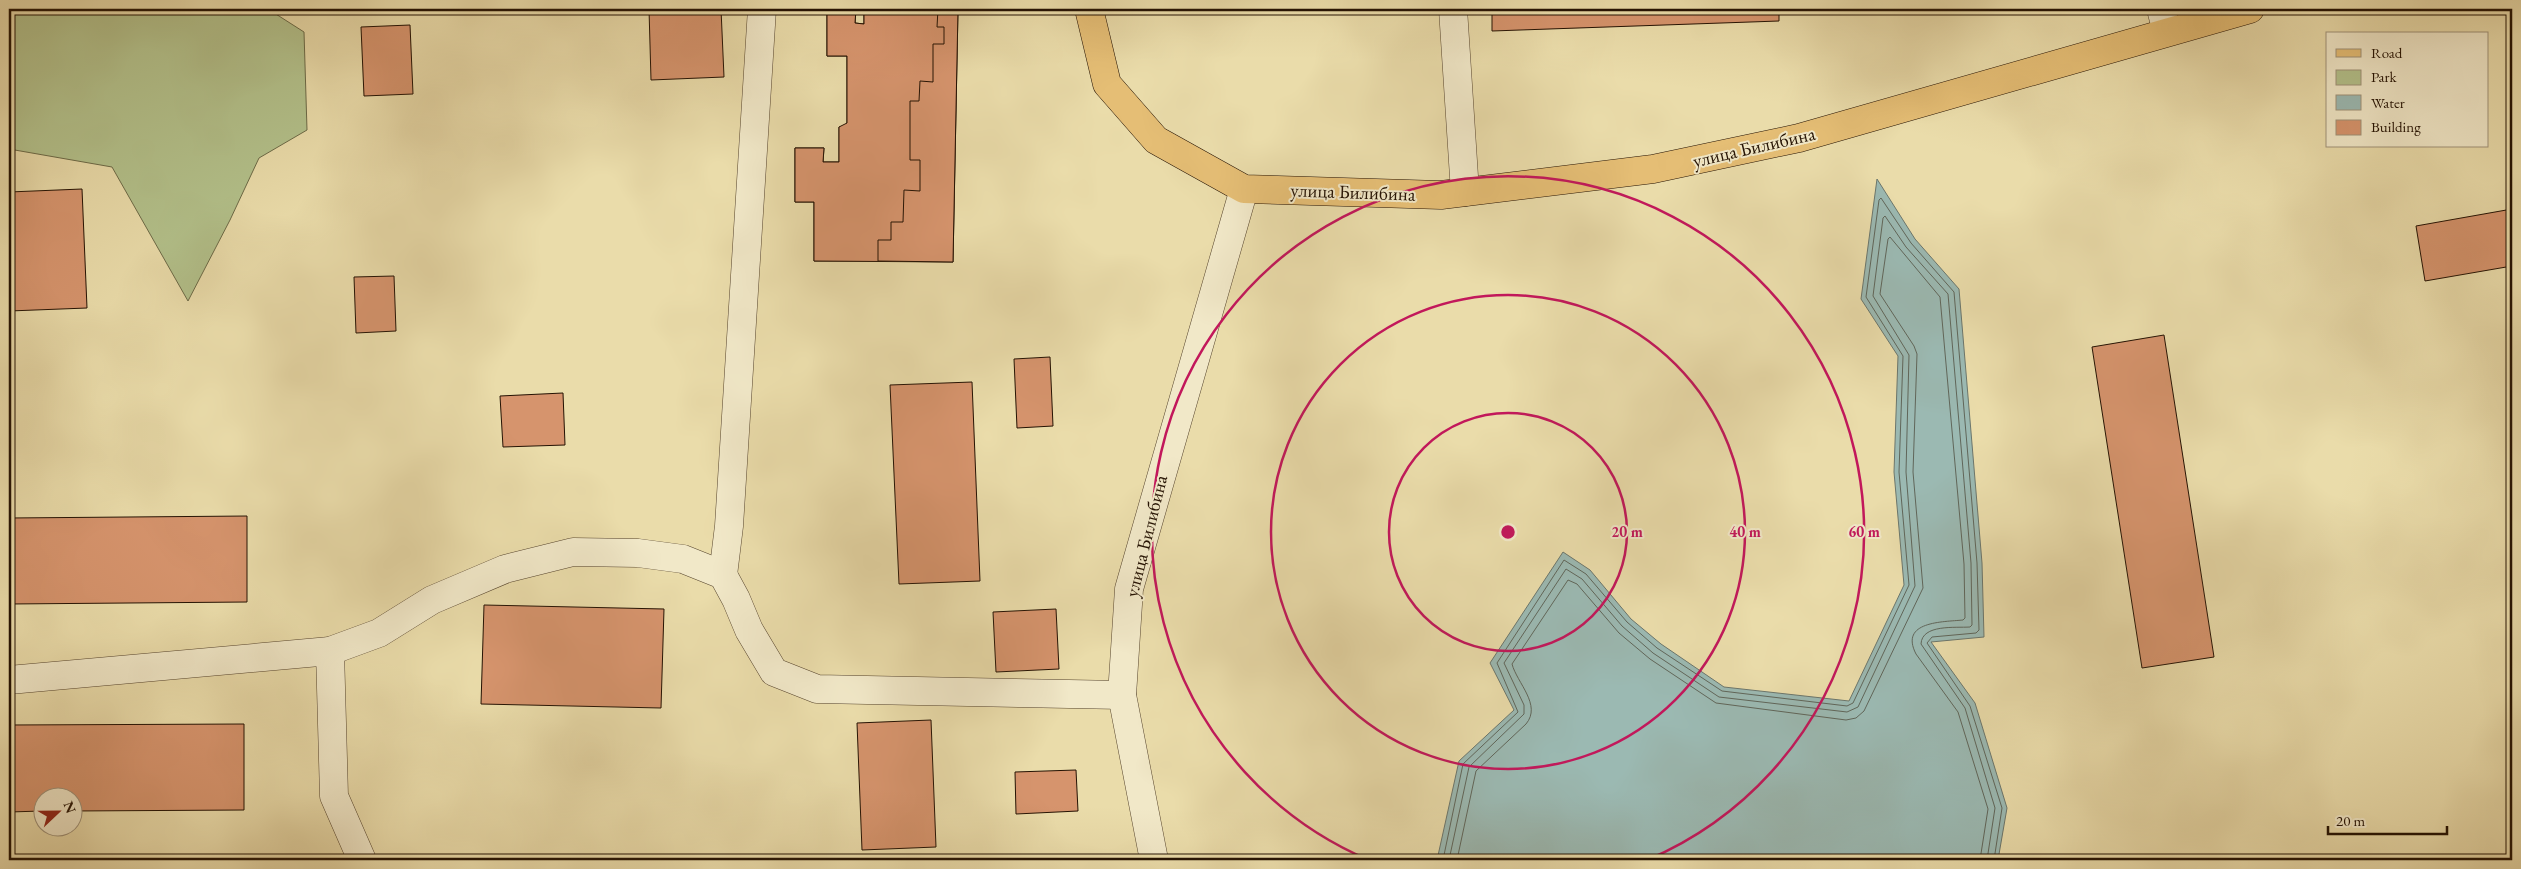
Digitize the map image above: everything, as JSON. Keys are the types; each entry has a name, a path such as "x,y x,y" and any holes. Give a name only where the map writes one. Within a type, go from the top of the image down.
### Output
{"main road":[{"name":"улица Билибина","path":"1089,9 1107,84 1156,140 1244,189 1441,195 1653,169 1799,138 2164,20 2250,9"}],"street":[{"path":"762,9 731,506 723,575 736,598 749,630 774,672 817,688 1122,695"},
{"path":"1453,9 1465,192"},
{"name":"улица Билибина","path":"1154,860 1122,695 1129,589 1244,189"},
{"path":"9,680 330,651 379,632 432,600 505,569 573,552 638,553 683,559 723,575"},
{"path":"330,651 334,796 362,860"}],"green space":[{"path":"9,9 268,9 304,32 307,130 259,158 230,220 188,301 112,167 9,149"}],"water":[{"path":"1877,179 1915,239 1959,289 1982,563 1984,637 1931,642 1975,703 2007,808 1998,860 1437,860 1459,761 1514,710 1490,663 1563,552 1590,570 1631,619 1661,644 1724,687 1849,701 1904,585 1894,472 1898,356 1861,299"}],"building":[{"path":"649,9 721,9 724,77 651,80"},
{"path":"827,9 856,9 855,23 864,24 864,9 938,9 937,27 944,27 944,44 933,44 933,82 920,81 919,101 910,101 910,160 920,160 920,191 904,190 903,222 891,222 891,240 878,240 878,261 814,261 814,202 795,202 795,148 824,148 823,162 839,162 839,127 847,127 847,56 827,56"},
{"path":"827,9 856,9 855,23 864,24 864,9 958,9 953,262 814,261 814,202 795,202 795,148 824,148 823,162 839,162 839,127 847,123 847,56 827,56"},
{"path":"938,9 958,9 953,262 878,261 878,240 891,240 891,222 903,222 904,190 920,191 920,160 910,160 910,101 919,101 920,81 933,82 933,44 944,44 944,27 937,27"},
{"path":"1492,9 1779,9 1779,21 1492,31"},
{"path":"410,25 413,94 364,96 361,27"},
{"path":"82,189 87,308 9,311 9,192"},
{"path":"2512,209 2512,266 2425,281 2416,226"},
{"path":"394,276 396,331 356,333 354,277"},
{"path":"2164,335 2214,657 2142,668 2092,347"},
{"path":"1050,357 1053,426 1017,428 1014,359"},
{"path":"972,382 980,581 899,584 890,385"},
{"path":"563,393 565,445 503,447 500,396"},
{"path":"247,516 247,602 9,604 9,518"},
{"path":"484,605 664,609 661,708 481,704"},
{"path":"1056,609 1059,669 996,672 993,612"},
{"path":"931,720 936,847 862,850 857,723"},
{"path":"244,724 244,810 82,811 82,786 32,786 32,811 9,812 9,725"},
{"path":"1076,770 1078,811 1016,814 1015,772"},
{"path":"1062,855 1062,860 939,860 939,859"}]}
